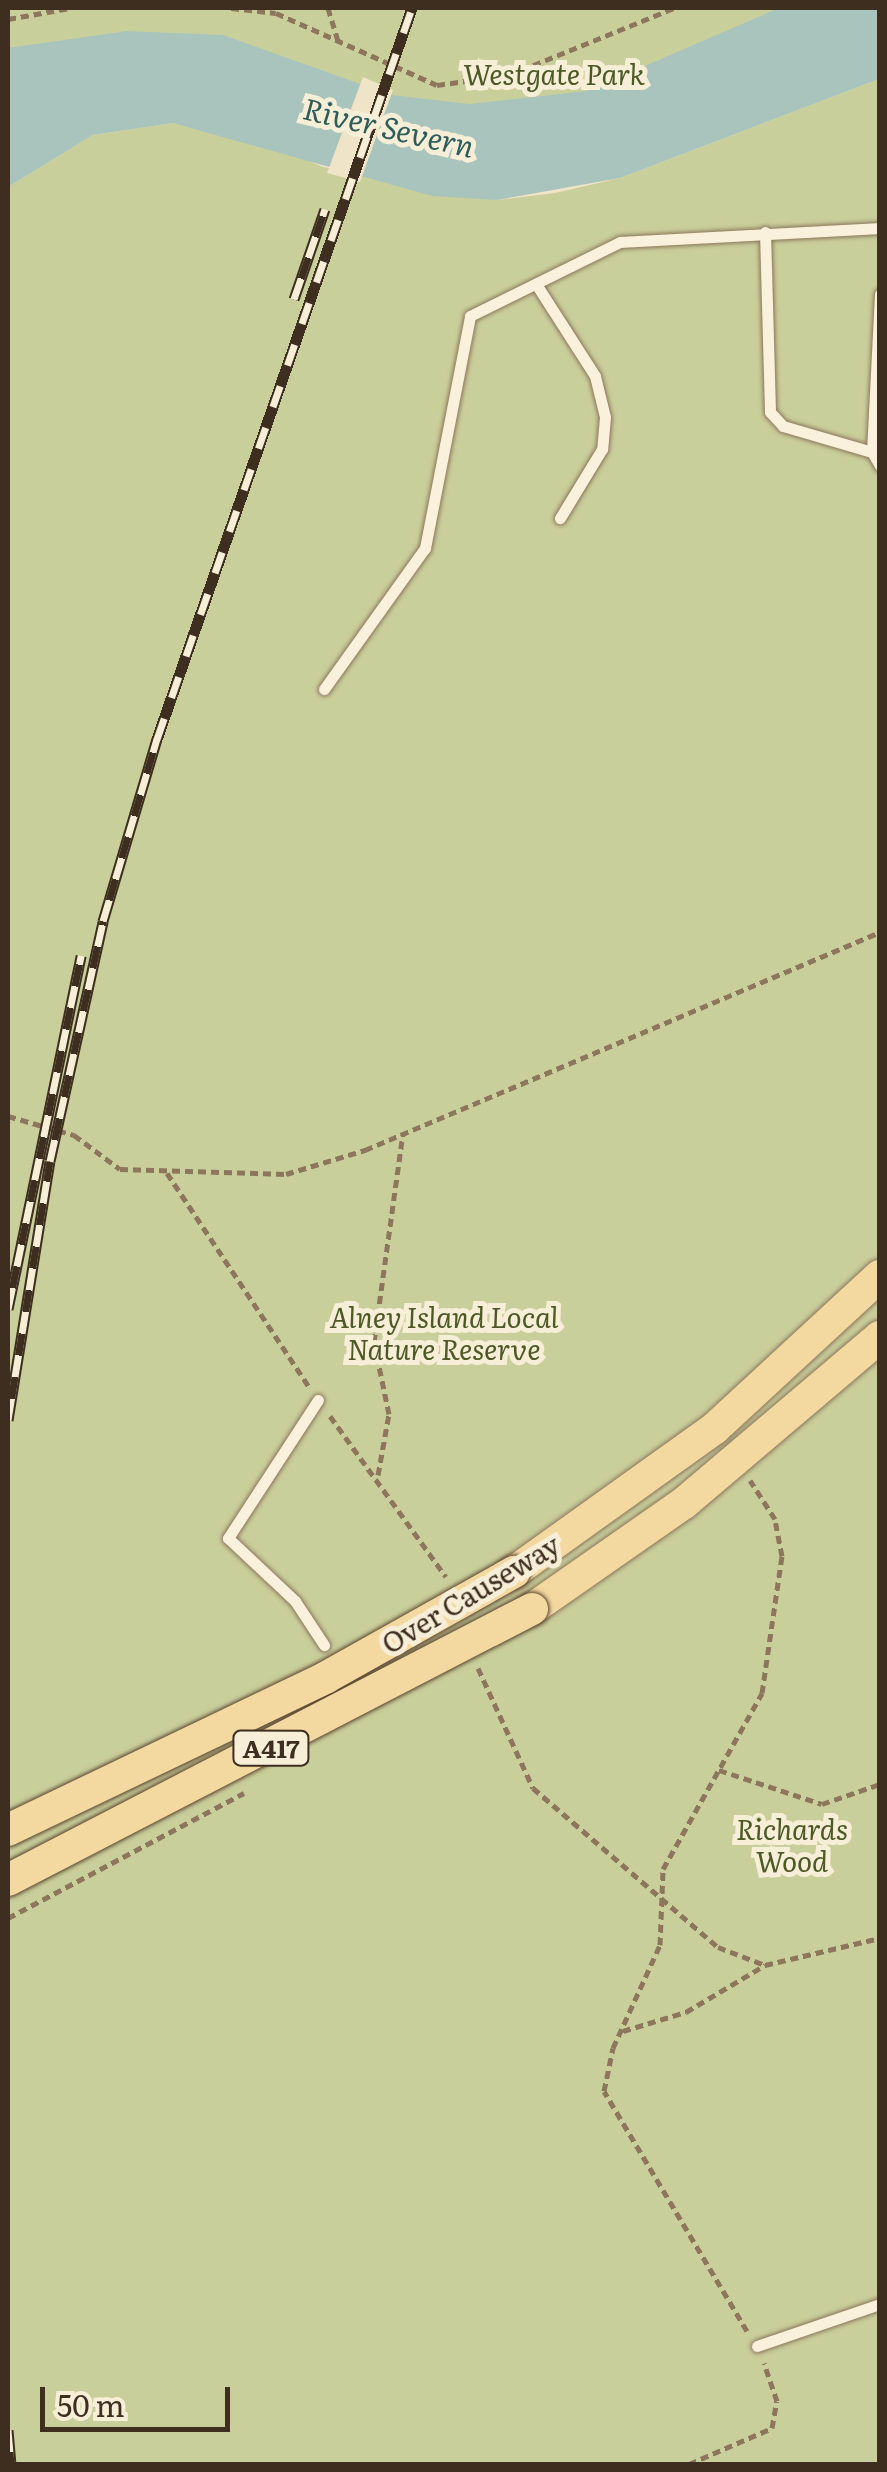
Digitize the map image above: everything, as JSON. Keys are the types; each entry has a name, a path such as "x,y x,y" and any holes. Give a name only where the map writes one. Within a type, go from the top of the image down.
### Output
{"main road":[{"name":"Over Causeway","path":"8,1830 325,1678 514,1572 714,1428 880,1276"},
{"name":"Over Causeway","path":"8,1880 532,1609 738,1460 880,1336"},
{"path":"714,1428 738,1460"}],"lane":[{"path":"324,688 425,548 470,316 620,242 880,228"},
{"path":"765,232 770,412 782,426 872,452"},
{"path":"536,284 595,376 605,416 602,449 560,518"},
{"path":"880,294 872,452 880,466"},
{"path":"318,1400 228,1538 296,1601 324,1645"},
{"path":"757,2346 880,2304"}],"path":[{"path":"8,19 70,8"},
{"path":"231,8 276,13 437,85 474,82 674,8"},
{"path":"276,13 283,8"},
{"path":"328,8 338,40"},
{"path":"8,1116 61,1129 120,1169 286,1174 403,1134 880,932"},
{"path":"378,1475 389,1414 374,1342 403,1134"},
{"path":"167,1173 318,1400 378,1475 448,1582"},
{"path":"689,2464 772,2428 777,2401 757,2346 611,2114 606,2069 660,1945 663,1869 762,1692 781,1574 775,1519 738,1460"},
{"path":"471,1649 533,1788 718,1948 764,1965"},
{"path":"719,1770 822,1804 880,1784"},
{"path":"623,2032 686,2012 764,1965 880,1938"}],"green space":[{"name":"Westgate Park","path":"8,8 879,8 880,16 562,141 8,110"},
{"name":"Alney Island Local Nature Reserve","path":"879,79 879,2464 8,2464 8,187 93,135 173,123 266,143 323,167 497,200 555,193 620,178"}],"water":[{"name":"River Severn","path":"779,8 879,8 879,79 620,178 497,200 432,196 173,123 93,135 8,187 8,48 127,31 223,35 391,95 470,104 587,91"}],"pier":[{"path":"363,77 393,90 360,182 327,173"}],"railway":[{"path":"8,1420 50,1161 103,921 157,739 412,8"},
{"path":"294,299 325,209"},
{"path":"8,1309 81,955"},
{"path":"8,2430 11,2464"}],"park label":[{"name":"Richards Wood","path":"792,1844"}]}
